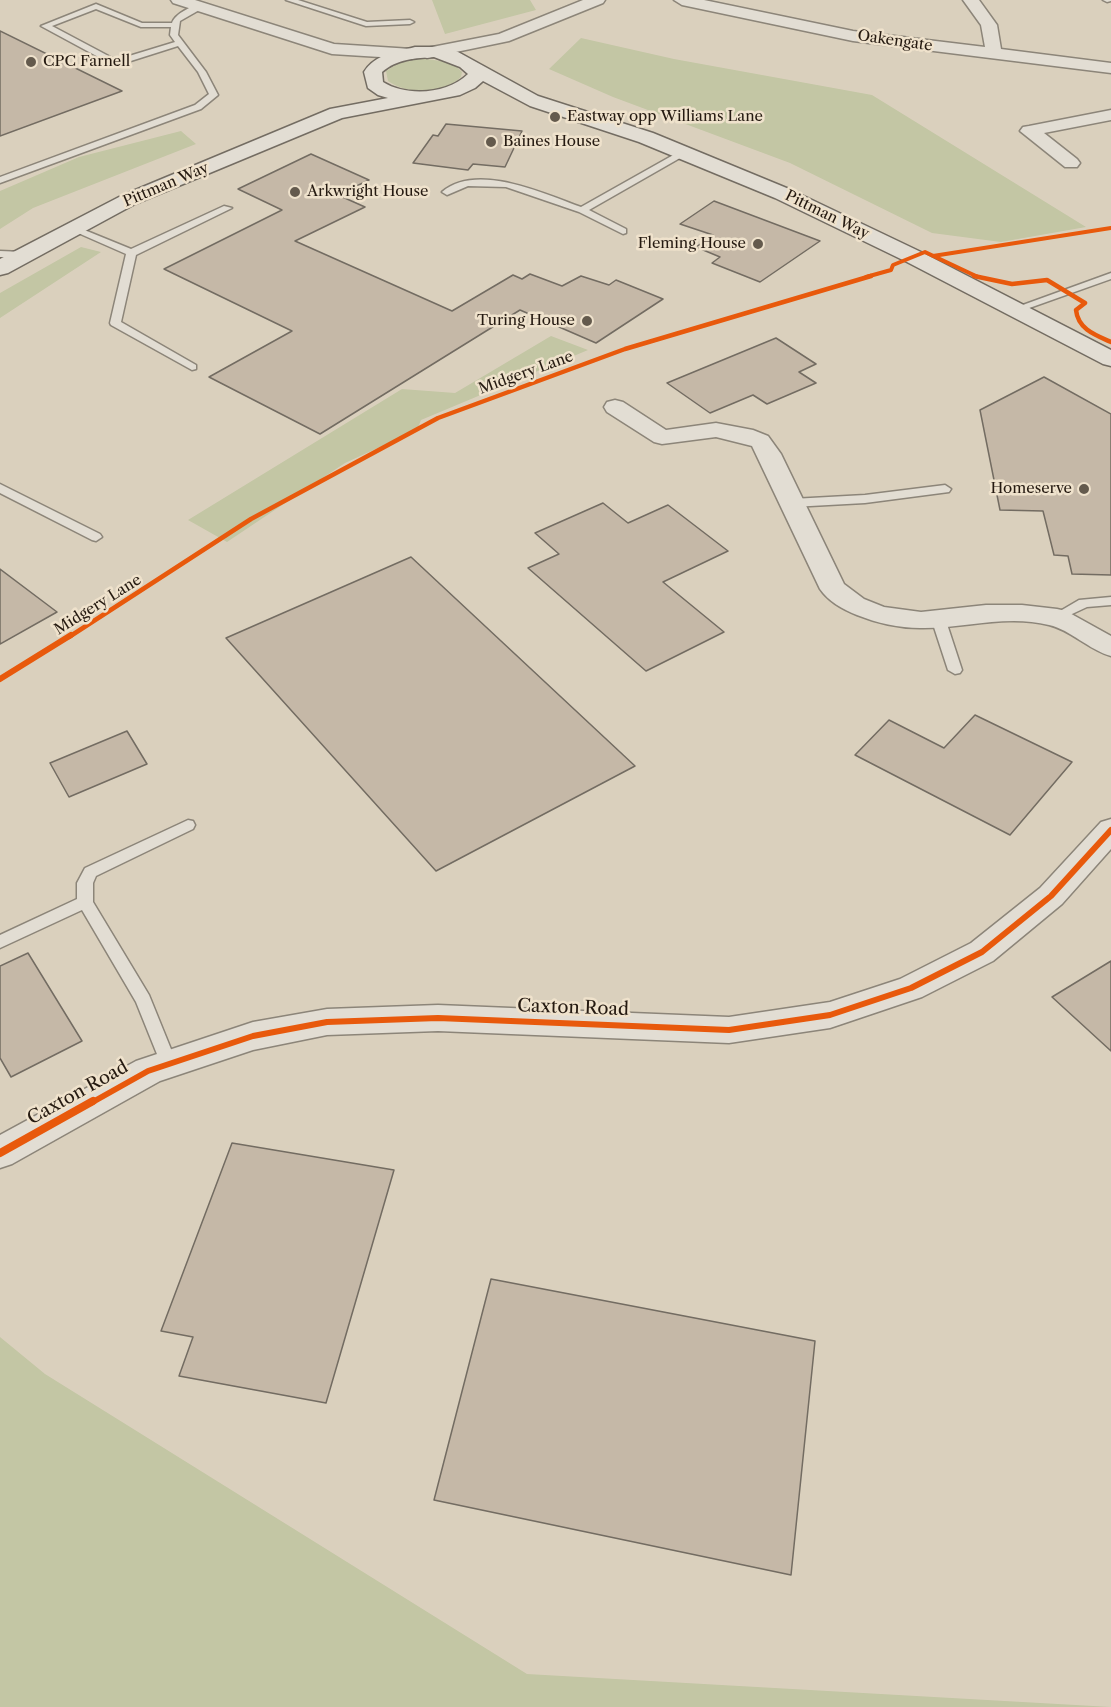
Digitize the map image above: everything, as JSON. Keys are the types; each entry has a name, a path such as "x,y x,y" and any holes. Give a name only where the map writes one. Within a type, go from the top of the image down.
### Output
{"street":[{"path":"179,0 332,49 419,53 503,38 597,0"},
{"name":"Oakengate","path":"682,0 853,36 1111,68"},
{"path":"971,0 990,25 994,36 993,55"},
{"path":"332,49 372,78 380,88 392,93 429,97 464,89 473,82 478,75 474,66 503,38"},
{"name":"Pittman Way","path":"337,113 372,78 375,68 383,62 419,53 454,56 530,100 684,152 780,192 913,257 1111,359"},
{"name":"Pittman Way","path":"0,268 128,200 337,113 429,97 530,100"},
{"path":"1071,163 1022,127 1111,115"},
{"path":"615,407 662,437 716,430 745,435 760,441 833,589 855,605 880,615 921,620 998,613 1057,617 1111,647"},
{"name":"Caxton Road","path":"0,1153 148,1071 253,1036 327,1022 438,1018 729,1030 830,1015 911,988 982,952 1051,896 1111,830"}],"lane":[{"path":"81,0 141,25 175,25"},
{"path":"290,0 366,24 410,22"},
{"path":"96,6 45,26 115,63 179,43"},
{"path":"0,180 198,107 213,94 202,72 174,35 176,20 198,7"},
{"path":"582,210 684,152"},
{"path":"447,192 466,183 507,184 582,210 623,231"},
{"path":"74,229 131,253 227,208"},
{"path":"131,253 114,323 192,367"},
{"path":"0,254 24,255"},
{"path":"1014,310 1111,276"},
{"path":"0,488 96,537"},
{"path":"792,503 865,499 945,489"},
{"path":"1057,617 1084,603 1111,601"},
{"path":"938,618 955,670"},
{"path":"169,1064 143,1000 85,902 85,884 90,872 188,825"},
{"path":"0,942 85,902"}],"green space":[{"path":"432,0 530,0 536,10 445,34"},
{"path":"581,38 674,59 872,95 1086,227 1001,242 932,233 790,163 613,97 549,69"},
{"path":"421,58 453,63 462,72 461,77 445,87 425,91 405,89 388,81 386,71 399,63"},
{"path":"181,131 196,144 33,208 0,229 0,191 79,157"},
{"path":"81,247 101,252 0,318 0,293"},
{"path":"551,336 588,350 421,420 417,430 345,463 227,542 188,520 402,389 455,393"},
{"path":"0,1337 45,1374 527,1674 1111,1707 0,1707"}],"building":[{"name":"CPC Farnell","path":"0,31 122,91 0,136"},
{"name":"Baines House","path":"446,124 522,131 505,167 473,164 468,170 413,163 433,135 438,136"},
{"path":"311,154 369,180 338,195 365,207 295,241 452,311 513,275 522,279 530,274 562,286 581,276 609,285 616,280 663,299 596,343 520,310 320,434 209,377 292,331 164,269 282,210 238,189"},
{"name":"Fleming House","path":"714,201 820,241 760,282 712,263 720,257 696,247 713,235 680,224"},
{"path":"776,338 816,364 799,372 816,383 767,404 753,395 710,413 667,383"},
{"path":"1044,377 1111,414 1111,575 1072,574 1068,556 1054,555 1043,511 1000,510 980,410"},
{"path":"603,503 628,523 668,505 728,551 663,582 724,632 646,671 528,568 559,554 535,533"},
{"path":"411,557 635,766 436,871 226,638"},
{"path":"0,569 57,612 0,644"},
{"path":"975,715 1072,762 1010,835 855,755 889,720 944,748"},
{"path":"127,731 147,764 69,797 50,763"},
{"path":"28,953 82,1041 11,1077 0,1058 0,966"},
{"path":"1111,961 1111,1051 1052,997"},
{"path":"232,1143 394,1170 326,1403 179,1376 193,1337 161,1331"},
{"path":"491,1279 815,1341 791,1575 434,1500"}],"cycle path":[{"path":"933,256 1111,228"},
{"name":"Midgery Lane","path":"0,679 147,588 251,519 438,418 625,349 891,270 893,265 925,252 955,268 983,279 1012,284 1047,280 1085,303 1076,310 1079,322 1093,334 1111,342"},
{"path":"0,1153 148,1071 253,1036 327,1022 438,1018 729,1030 830,1015 911,988 982,952 1051,896 1111,830"}],"place":[{"name":"CPC Farnell","path":"31,62"},
{"name":"Eastway opp Williams Lane","path":"555,117"},
{"name":"Baines House","path":"491,142"},
{"name":"Arkwright House","path":"295,192"},
{"name":"Fleming House","path":"758,244"},
{"name":"Turing House","path":"587,321"},
{"name":"Homeserve","path":"1084,489"}]}
